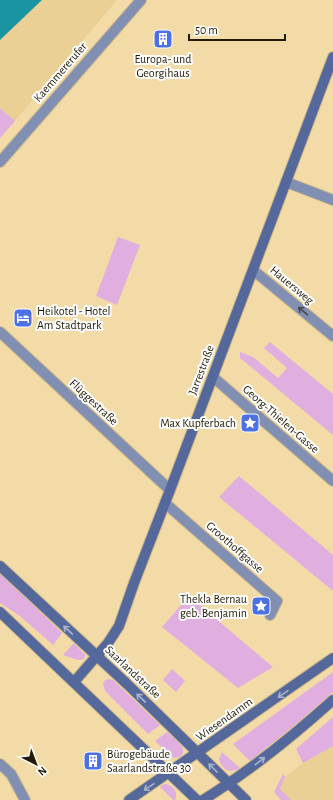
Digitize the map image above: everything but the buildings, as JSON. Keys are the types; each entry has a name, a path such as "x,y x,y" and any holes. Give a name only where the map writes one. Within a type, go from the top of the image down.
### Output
{"street":[{"name":"Kaemmererufer","path":"0,162 141,0"},
{"name":"Jarrestraße","path":"74,682 108,643 119,626 333,57"},
{"path":"286,182 333,200"},
{"name":"Hauersweg","path":"253,270 333,336"},
{"name":"Flüggestraße","path":"0,332 170,490"},
{"name":"Georg-Thielen-Gasse","path":"213,377 333,481"},
{"name":"Groothoffgasse","path":"165,503 276,601 270,615"},
{"name":"Saarlandstraße","path":"0,566 97,656 246,800"},
{"path":"0,612 197,800"},
{"name":"Wiesendamm","path":"129,800 333,658"},
{"path":"203,800 229,784 277,748 333,700"},
{"path":"0,764 11,774 26,800"}],"shaded area":[{"path":"42,0 117,0 15,121 0,108 0,40"},
{"path":"0,108 15,121 0,138"},
{"path":"118,237 140,245 117,305 96,296"},
{"path":"270,342 333,394 333,435 240,358 240,352 253,357 278,378 287,368 264,348"},
{"path":"239,476 333,555 333,591 219,497"},
{"path":"0,573 62,633 53,645 20,616 0,603"},
{"path":"189,596 273,667 238,688 162,627"},
{"path":"74,643 85,655 84,659 78,660 63,655"},
{"path":"172,669 185,681 176,692 163,680"},
{"path":"333,672 333,692 250,761 233,744"},
{"path":"105,680 113,680 160,725 148,734 105,691 103,684"},
{"path":"333,717 333,746 303,763 296,749"},
{"path":"167,732 182,747 183,754 180,757 174,758 155,741"},
{"path":"333,746 333,800 291,800 279,789 285,777 303,763"},
{"path":"222,752 240,768 230,771 224,768 219,759"},
{"path":"283,774 285,777 280,789 291,800 281,800 274,792"},
{"path":"164,784 170,785 174,789 176,794 175,800 173,800 160,787"}],"water":[{"path":"0,0 42,0 0,40"}],"place":[{"name":"Europa- und Georgihaus","path":"163,39"},
{"name":"Heikotel - Hotel Am Stadtpark","path":"23,318"},
{"name":"Max Kupferbach","path":"250,423"},
{"name":"Thekla Bernau geb. Benjamin","path":"261,606"},
{"name":"Bürogebäude Saarlandstraße 30","path":"93,761"}]}
